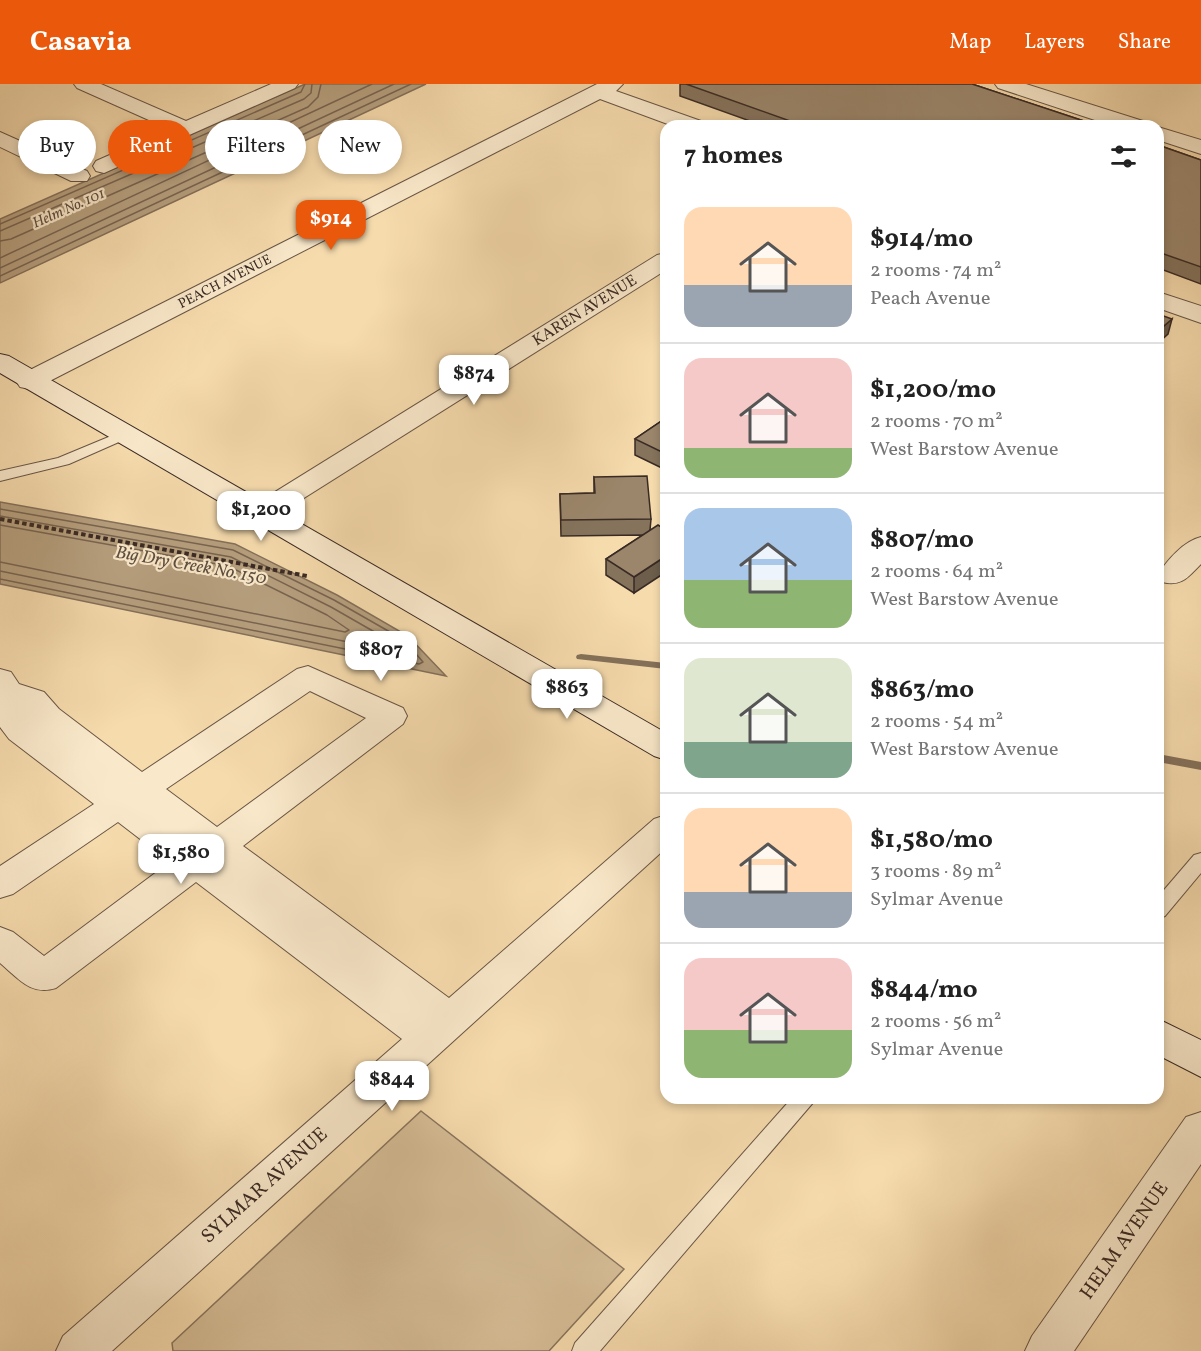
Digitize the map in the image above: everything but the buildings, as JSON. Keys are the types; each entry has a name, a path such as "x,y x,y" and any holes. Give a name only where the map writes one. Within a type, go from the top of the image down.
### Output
{"street":[{"path":"84,84 166,120"},
{"path":"193,126 288,84"},
{"path":"1005,84 1117,120"},
{"path":"607,88 679,120"},
{"name":"PEACH AVENUE","path":"29,381 607,88"},
{"path":"1164,135 1201,147"},
{"path":"0,139 18,147"},
{"path":"0,162 18,154"},
{"path":"104,165 108,163"},
{"path":"75,174 79,176"},
{"name":"KAREN AVENUE","path":"259,514 660,264"},
{"path":"1164,301 1201,315"},
{"path":"0,362 29,381 660,745"},
{"path":"1173,575 1201,546"},
{"path":"0,884 308,677 391,716 43,977 0,942"},
{"path":"4,686 6,712 21,731 129,796 441,1030"},
{"name":"SYLMAR AVENUE","path":"82,1350 660,833"},
{"path":"1164,1038 1201,1060"},
{"name":"HELM AVENUE","path":"1048,1351 1201,1130"}],"lane":[{"path":"0,476 48,468 79,457 123,435"},
{"path":"1164,904 1201,860"},
{"path":"585,1351 801,1104"}],"path":[{"path":"0,519 310,577"}],"shaded area":[{"path":"421,1111 624,1269 549,1351 173,1351 172,1343"}],"water":[{"path":"305,84 426,84 349,120 318,120 318,134 306,140 306,120 224,120"},
{"name":"Helm No. 101","path":"205,128 205,174 233,174 0,283 0,219 108,171 108,174 193,174 193,134"},
{"path":"0,502 235,544 337,595 408,636 446,676 0,584"}],"waterway":[{"name":"Big Dry Creek No. 150","path":"581,657 660,665"},
{"name":"Big Dry Creek No. 150","path":"1164,759 1201,766"}]}
